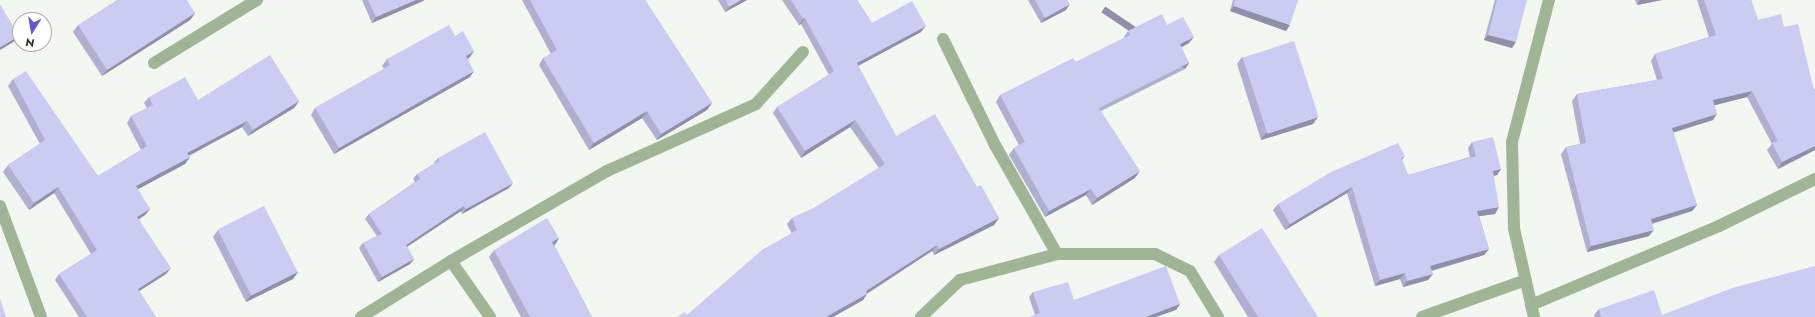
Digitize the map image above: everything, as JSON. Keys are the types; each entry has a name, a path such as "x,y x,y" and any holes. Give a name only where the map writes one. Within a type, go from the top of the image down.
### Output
{"street":[{"path":"154,63 257,0"},
{"path":"1534,317 1514,228 1512,142 1549,0"},
{"path":"943,39 995,145 1057,254"},
{"path":"361,317 451,260 607,171 756,104 803,52"},
{"path":"1531,305 1719,226 1815,179"},
{"path":"0,206 41,317"},
{"path":"921,317 960,280 1057,254 1155,254 1190,271 1218,317"},
{"path":"451,260 490,317"},
{"path":"1422,317 1526,280"}],"building":[{"path":"117,0 187,0 195,13 107,70 78,25"},
{"path":"368,0 416,0 376,17"},
{"path":"530,0 645,0 712,103 661,134 647,111 594,143 543,58 557,50"},
{"path":"726,0 741,0 729,7"},
{"path":"791,0 857,0 872,23 912,1 926,26 857,63 896,136 935,114 977,187 981,185 999,218 939,249 937,245 866,291 867,294 827,317 677,317 685,312 687,315 762,250 797,230 792,218 814,208 885,164 855,120 805,151 777,107 834,71 805,18 803,19"},
{"path":"1035,0 1067,0 1070,4 1045,18"},
{"path":"1235,0 1298,0 1290,25 1234,6"},
{"path":"1497,0 1527,0 1516,42 1488,35"},
{"path":"1704,0 1751,0 1758,20 1781,14 1784,27 1798,24 1814,90 1815,89 1815,146 1782,162 1772,143 1778,141 1752,91 1713,100 1717,114 1672,128 1697,205 1651,219 1654,230 1591,246 1566,147 1586,143 1577,94 1663,79 1655,54 1716,35"},
{"path":"0,4 12,24 12,40 0,47"},
{"path":"1162,14 1167,25 1183,17 1194,37 1180,44 1189,63 1099,108 1140,171 1097,198 1091,189 1049,211 1014,148 1025,142 1000,95 1073,58 1076,62 1130,35 1128,31"},
{"path":"449,25 455,36 463,31 474,51 466,56 474,71 339,148 315,108 390,65 387,59"},
{"path":"1294,41 1319,117 1267,134 1243,58"},
{"path":"270,55 299,101 253,130 247,121 187,153 190,157 136,186 150,209 137,217 171,268 138,289 156,317 87,317 59,274 97,250 58,187 34,203 8,165 45,140 13,79 26,71 98,176 147,146 131,116 153,105 149,97 185,77 198,100"},
{"path":"485,132 513,183 466,209 464,206 406,245 414,259 382,277 363,243 382,234 369,214 420,179 417,174 439,161 438,158"},
{"path":"1493,137 1501,169 1493,171 1499,207 1477,211 1489,249 1430,266 1433,274 1407,281 1405,273 1380,280 1352,187 1290,224 1278,204 1331,172 1398,143 1405,156 1401,158 1408,175 1476,156 1472,142"},
{"path":"264,206 298,272 251,296 218,230"},
{"path":"547,218 559,238 552,242 592,317 530,317 494,250"},
{"path":"1262,228 1318,317 1258,317 1219,255"},
{"path":"1166,266 1180,304 1145,317 1029,317 1040,313 1033,292 1068,282 1074,300"},
{"path":"1815,266 1815,317 1601,317 1599,309 1654,290 1662,315 1732,288"},
{"path":"0,298 6,317 0,317"}]}
